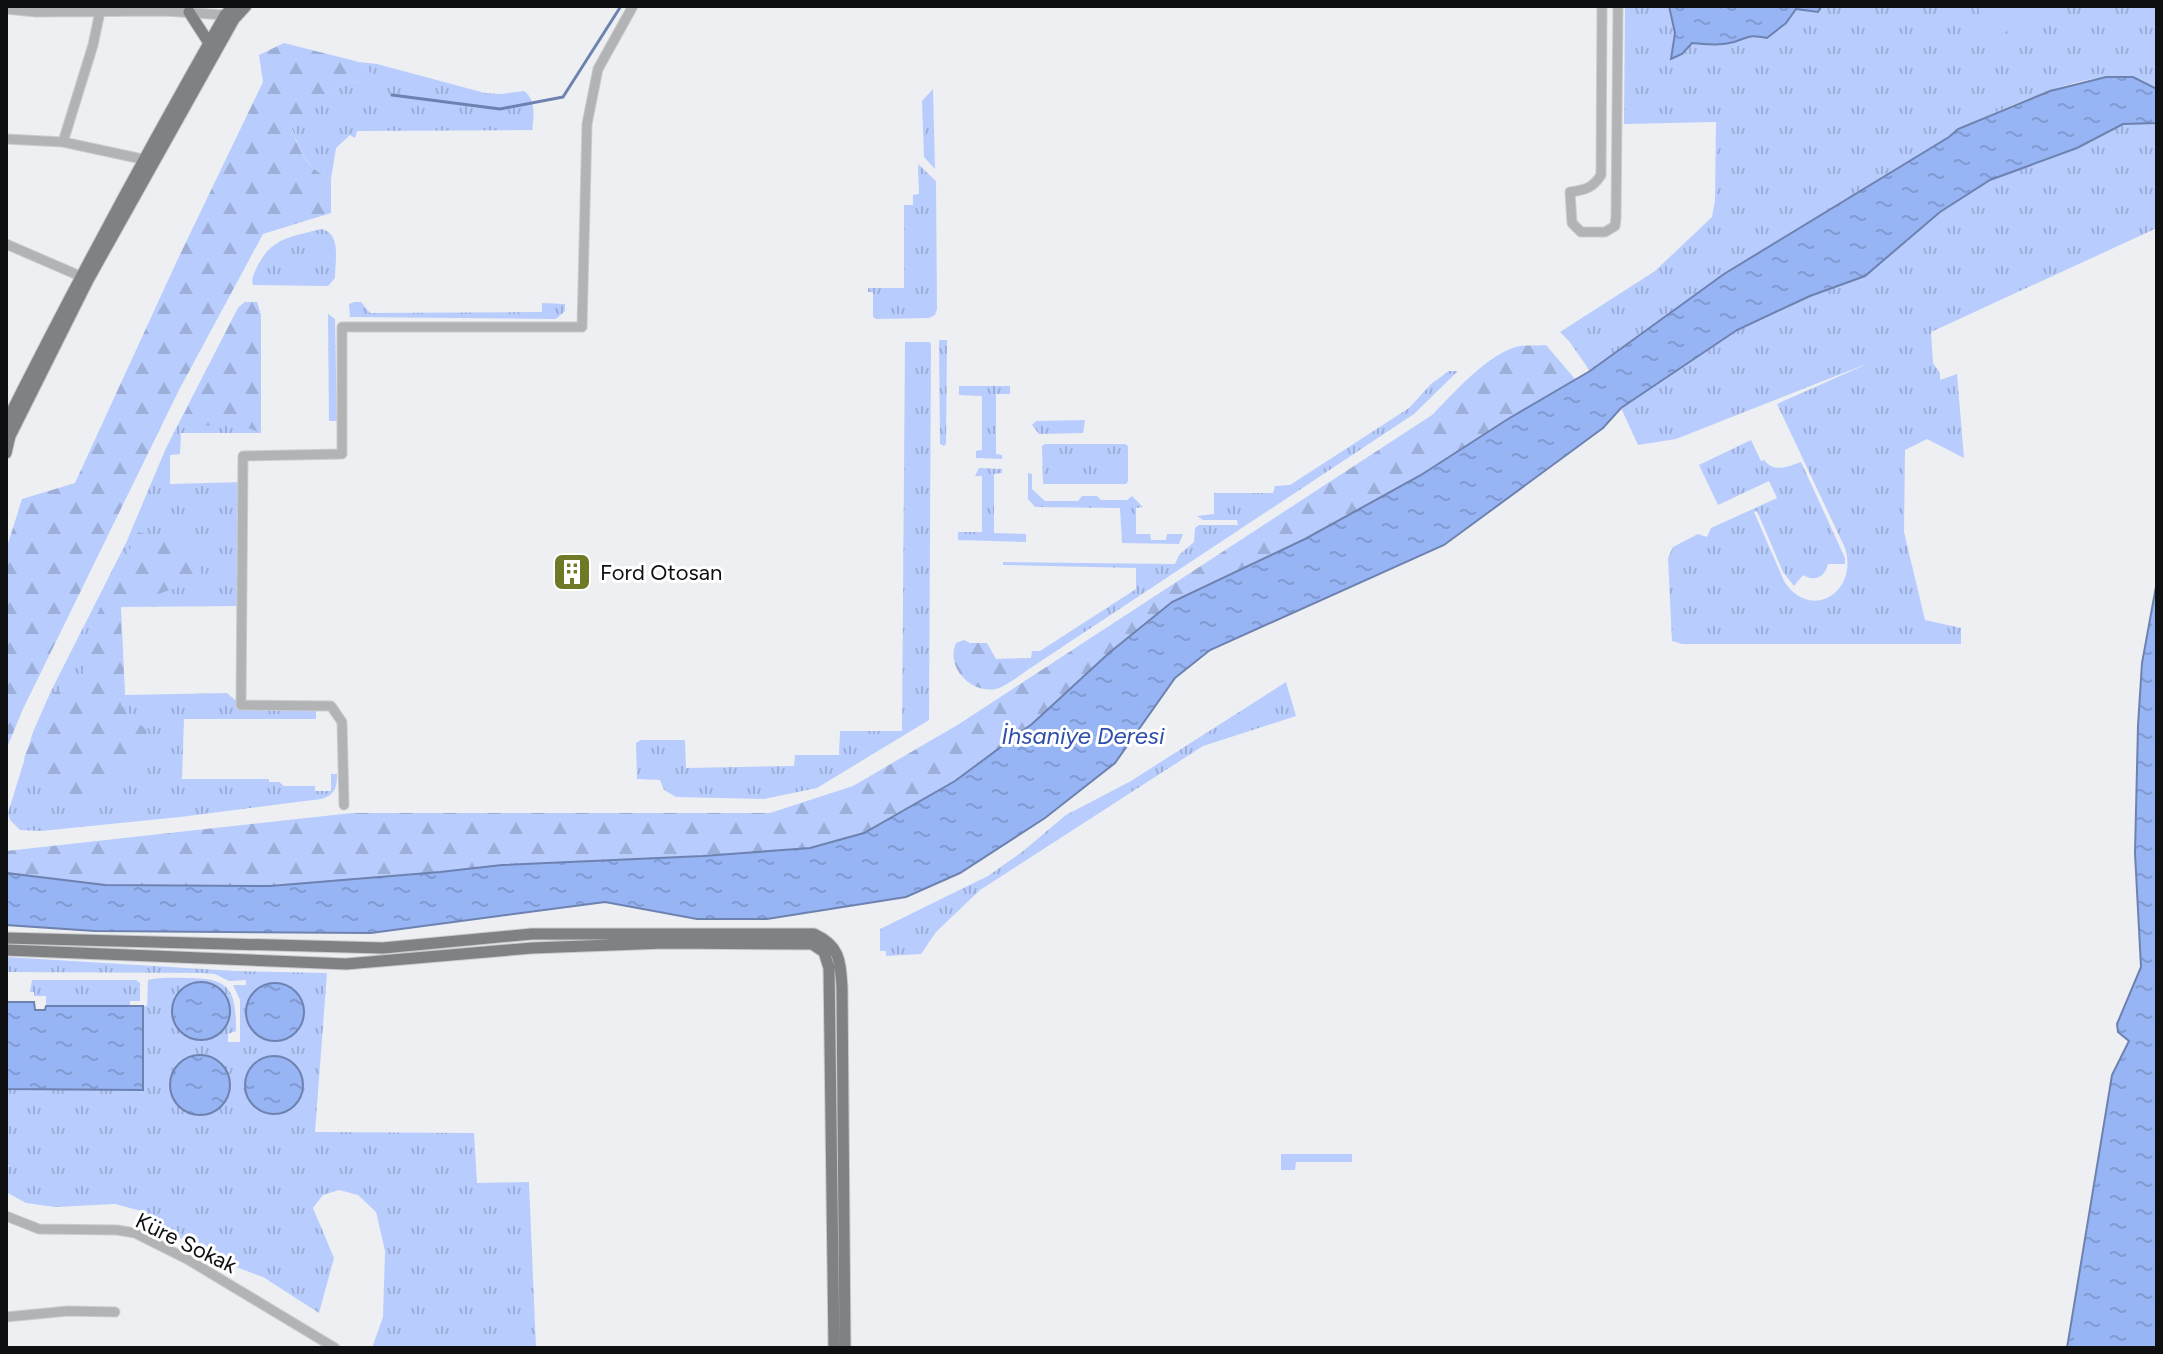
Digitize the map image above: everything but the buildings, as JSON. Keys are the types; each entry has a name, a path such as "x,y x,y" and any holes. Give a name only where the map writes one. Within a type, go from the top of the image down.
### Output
{"main road":[{"path":"6,423 142,159 225,15 234,6"},
{"path":"6,453 10,436 88,280 234,19 246,6"},
{"path":"189,12 209,43"},
{"path":"6,938 383,948 532,934 814,934 831,941 840,961 842,987 845,1348"},
{"path":"6,950 346,964 532,948 665,943 812,944 824,952 829,968 834,1348"}],"street":[{"path":"344,805 342,722 331,706 241,705 243,456 342,454 342,327 582,327 587,124 598,69 633,6"},
{"path":"1602,6 1601,175 1587,190 1570,192 1572,223 1581,232 1605,232 1615,226 1618,6"},
{"path":"6,9 36,12 101,8 225,15"},
{"path":"63,142 101,8"},
{"path":"6,139 63,142 142,159"},
{"path":"6,244 80,276"},
{"name":"Küre Sokak","path":"6,1216 39,1229 135,1233 187,1259 335,1348"},
{"path":"6,1317 68,1311 115,1312"}],"green space":[{"path":"1625,6 2157,6 2157,89 2128,77 2087,80 2019,102 1958,129 1724,274 1590,371 1560,332 1655,271 1712,217 1715,200 1716,122 1624,124"},
{"path":"1978,6 2066,6 1992,38"},
{"path":"284,43 359,62 376,78 346,84 314,100 291,127 305,158 331,179 331,213 263,234 179,390 23,709 6,750 6,550 22,499 75,483 263,82 259,55"},
{"path":"359,62 485,93 524,91 532,103 532,130 357,131 355,138 350,135 336,148 331,179 310,164 291,127 313,100 346,84 375,78"},
{"path":"933,89 935,169 924,157 922,101"},
{"path":"2157,123 2157,228 1931,332 1933,363 1940,373 1940,380 1957,374 1964,458 1927,439 1905,450 1904,532 1925,620 1961,628 1961,644 1682,644 1672,641 1668,558 1673,547 1698,534 1707,537 1711,528 1777,498 1769,481 1718,505 1699,465 1751,440 1761,461 1772,466 1781,468 1801,462 1845,558 1845,564 1828,564 1819,577 1803,575 1794,586 1783,572 1757,511 1754,512 1784,581 1806,599 1830,597 1839,589 1845,578 1847,564 1845,548 1777,404 1869,363 1676,439 1638,445 1621,408 1737,330 1810,296 1865,276 1940,212 1990,180 2077,148 2123,124"},
{"path":"918,164 936,181 937,309 935,315 929,318 876,319 873,317 873,292 868,292 868,288 904,288 904,205 913,205 913,195 919,194"},
{"path":"321,229 332,236 336,249 335,278 328,286 253,285 257,267 276,244"},
{"path":"245,302 257,302 261,316 261,433 181,433 180,454 170,455 170,484 243,482 242,606 121,607 125,695 227,693 241,705 316,710 316,719 184,719 182,779 269,779 269,782 279,782 284,786 315,786 315,791 331,791 331,774 337,774 334,790 321,799 180,817 41,831 20,830 10,820 8,813 33,732 126,543 166,448 238,308"},
{"path":"245,302 257,302 261,316 261,433 240,425 178,426 238,308"},
{"path":"361,302 370,313 542,312 542,303 565,304 565,311 556,319 350,317 349,304"},
{"path":"328,314 335,319 337,421 329,421"},
{"path":"939,340 947,340 944,446 940,444"},
{"path":"905,342 930,342 931,346 929,720 817,788 764,799 676,797 664,790 660,780 637,779 636,743 641,740 685,740 686,768 794,766 795,755 839,755 840,731 902,731"},
{"path":"1546,345 1575,379 1421,475 1305,539 1172,602 1109,653 1032,724 955,781 864,833 810,848 502,865 270,886 105,885 6,873 6,851 352,813 770,813 853,786 959,724 1432,415 1496,356 1520,346"},
{"path":"1449,371 1458,371 1414,414 1029,669 1025,658 1031,658 1032,651 1040,651 1136,589 1136,568 1003,565 1003,562 1175,564 1179,555 1194,542 1195,528 1199,525 1238,525 1237,520 1203,520 1197,516 1214,514 1214,493 1273,493 1275,486 1290,485 1409,408 1431,384"},
{"path":"959,386 1010,386 1010,394 996,394 996,454 1002,455 1002,459 976,458 976,451 982,450 982,396 959,395"},
{"path":"1085,420 1083,433 1039,434 1032,425 1036,421"},
{"path":"1125,444 1128,446 1128,481 1126,484 1043,484 1042,446"},
{"path":"979,468 1002,469 1002,473 994,474 994,533 1026,534 1026,542 958,540 958,532 982,532 982,476 975,476"},
{"path":"1028,473 1032,474 1032,489 1045,501 1078,501 1082,496 1127,500 1132,496 1143,507 1136,508 1136,534 1150,534 1151,540 1166,540 1167,534 1183,534 1179,544 1122,543 1120,508 1035,507 1028,499"},
{"path":"138,532 178,543 200,560 202,579 120,607 125,696 121,705 146,730 149,750 123,780 96,796 78,798 50,788 24,758 50,695 85,675 85,652 96,634 94,621"},
{"path":"964,640 987,643 996,659 1025,658 1029,669 1000,688 978,687 963,677 954,661 956,643"},
{"path":"1286,682 1296,716 1203,746 980,890 936,932 921,954 886,956 886,951 880,951 880,929 988,876 1066,815 1131,781"},
{"path":"6,957 236,971 327,973 315,1132 474,1133 477,1183 529,1182 536,1348 372,1348 383,1317 385,1251 376,1212 358,1195 339,1190 323,1195 313,1208 334,1258 319,1313 263,1277 228,1264 202,1247 170,1234 145,1212 115,1204 55,1207 26,1203 6,1192 6,1167 12,1166 6,1165 6,1089 143,1090 143,1006 147,1006 148,980 201,979 221,984 228,989 234,1005 236,1031 228,1034 228,1042 240,1042 240,1000 233,985 246,985 246,980 229,981 215,974 201,973 6,972"},
{"path":"32,980 136,980 140,983 140,1001 130,1001 130,1007 46,1006 46,996 34,996 34,992 30,992"},
{"path":"1281,1154 1352,1154 1352,1162 1296,1162 1295,1170 1281,1170"}],"water":[{"path":"1669,6 1821,7 1818,12 1796,9 1786,23 1767,38 1752,36 1718,44 1692,43 1682,54 1671,59 1675,33"},
{"name":"İhsaniye Deresi","path":"2106,77 2133,77 2157,89 2157,123 2123,124 2077,148 1990,180 1940,212 1865,276 1810,296 1737,330 1621,408 1603,428 1444,545 1210,650 1175,678 1115,763 1045,818 960,873 906,897 767,919 697,919 605,902 371,933 95,931 6,925 6,873 105,885 270,886 502,865 810,848 864,833 955,781 1032,724 1109,653 1172,602 1305,539 1421,475 1590,371 1724,274 1958,129 2050,91"},
{"path":"2157,581 2157,1348 2067,1348 2112,1075 2129,1041 2118,1032 2117,1024 2141,967 2135,853 2138,726 2142,663"},
{"path":"201,982 222,990 230,1011 222,1032 201,1040 180,1032 172,1011 180,990"},
{"path":"275,983 286,985 295,992 302,1001 302,1023 295,1032 286,1039 275,1041 264,1039 255,1032 248,1023 246,1012 248,1001 255,992 264,985"},
{"path":"6,1002 34,1002 35,1010 45,1010 46,1006 143,1006 143,1090 6,1089"},
{"path":"200,1055 212,1057 221,1064 228,1073 228,1097 221,1106 212,1113 200,1115 188,1113 179,1106 172,1097 170,1085 172,1073 179,1064 188,1057"},
{"path":"274,1056 295,1064 303,1085 295,1106 274,1114 253,1106 245,1085 253,1064"}],"waterway":[{"path":"392,95 500,109 563,97 621,6"}],"place":[{"name":"Ford Otosan","path":"572,572"}]}
